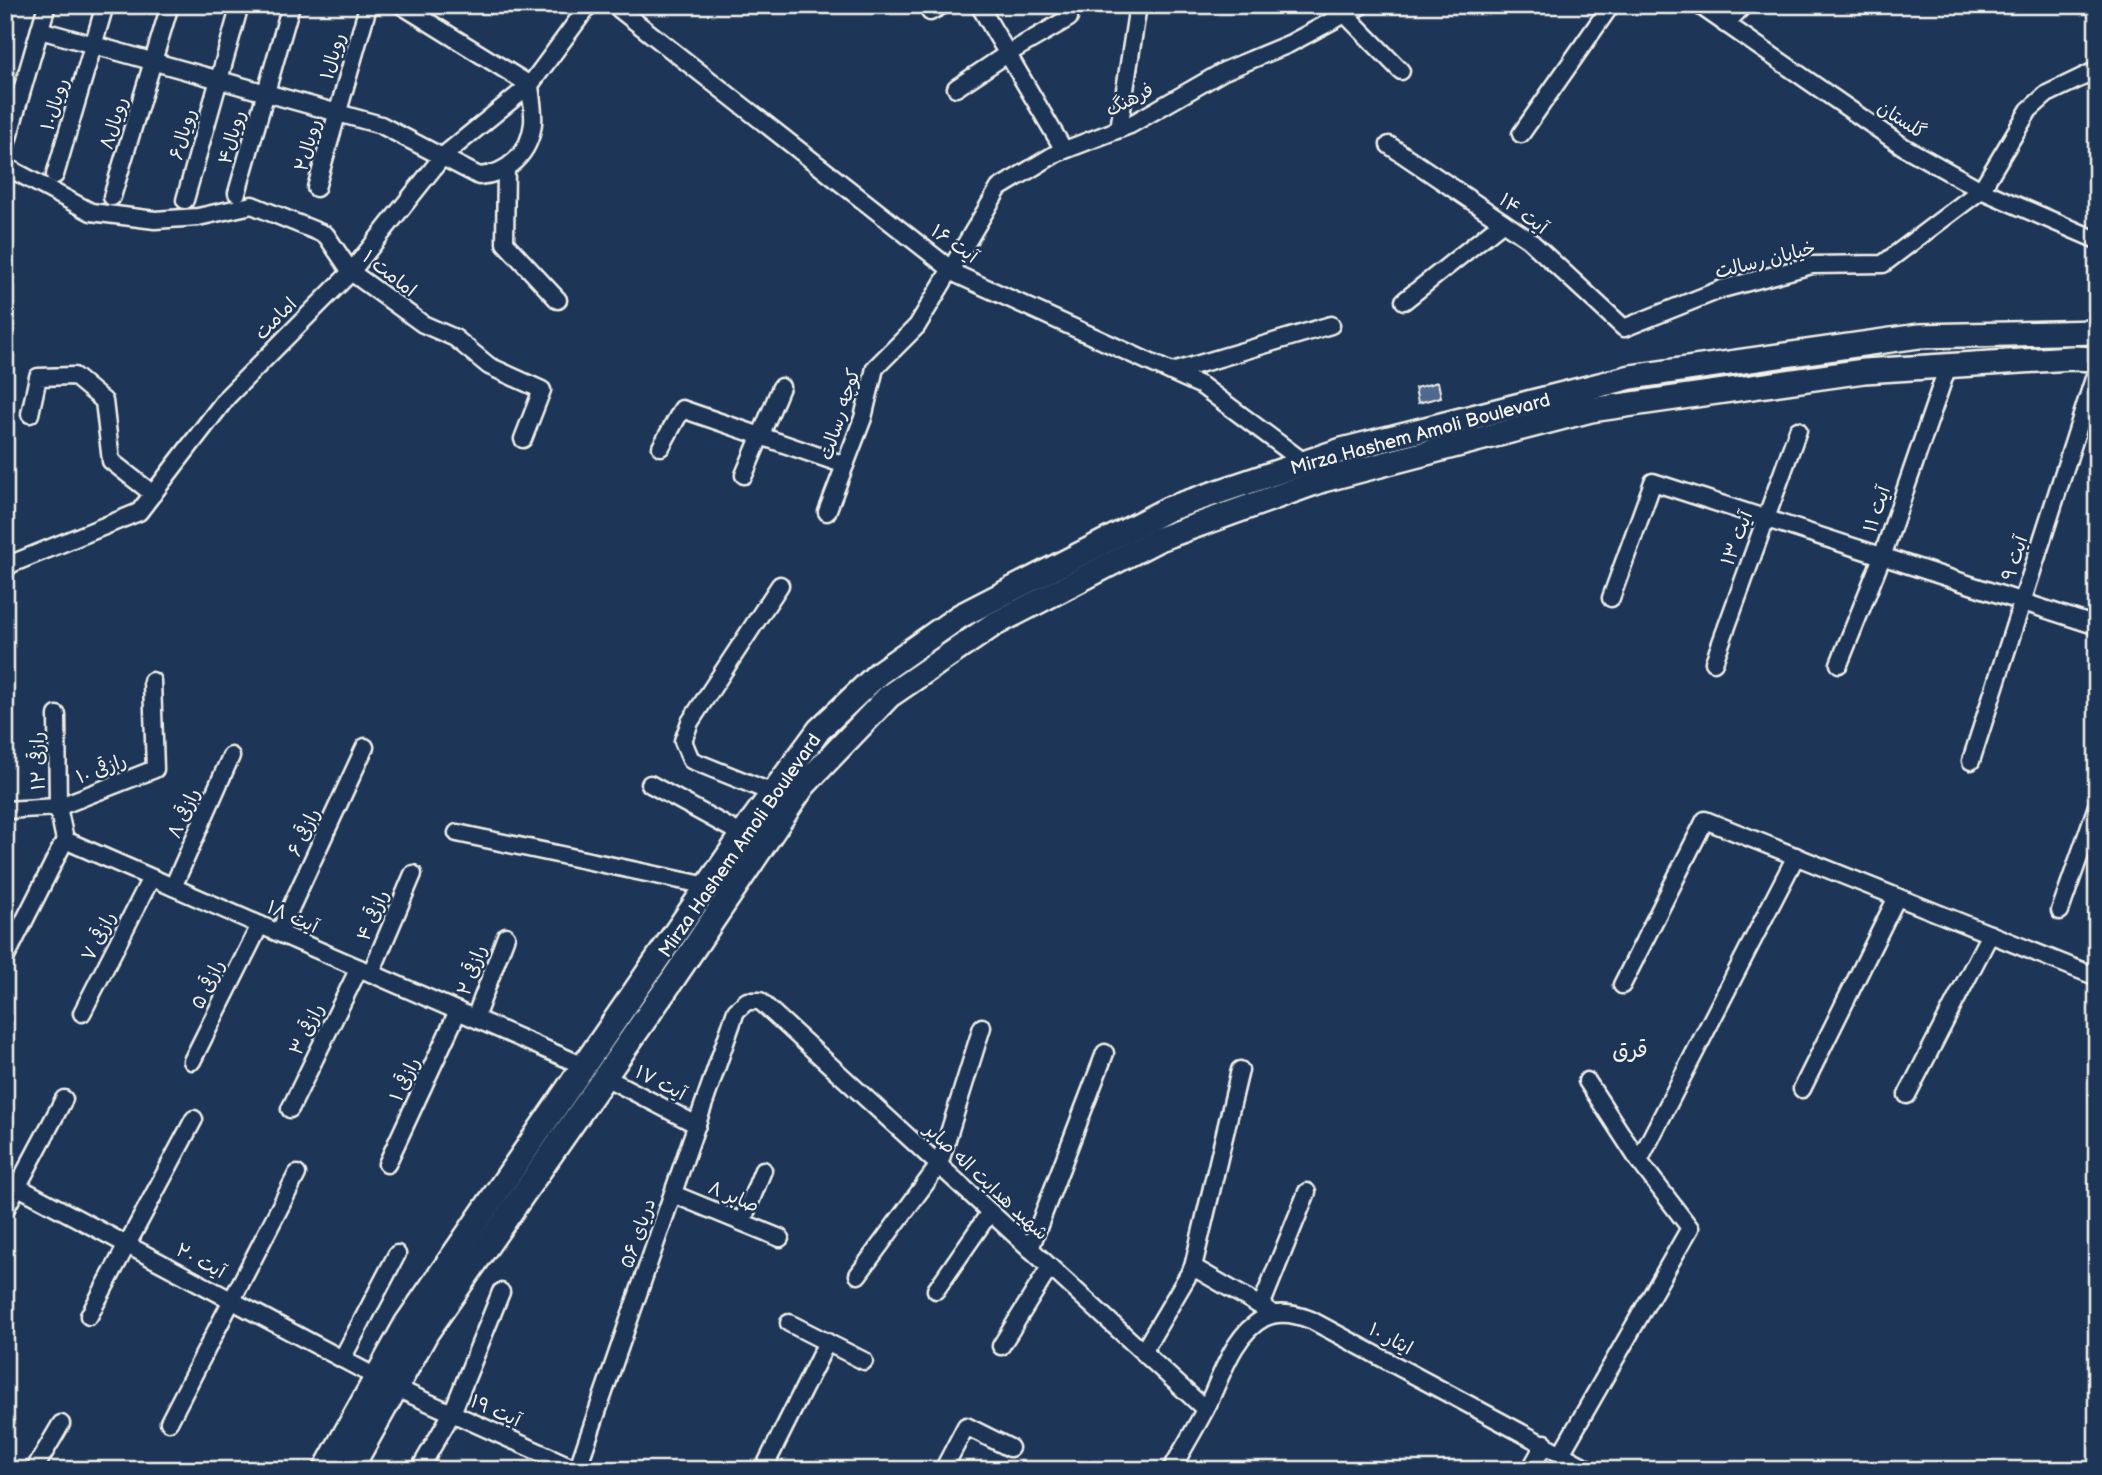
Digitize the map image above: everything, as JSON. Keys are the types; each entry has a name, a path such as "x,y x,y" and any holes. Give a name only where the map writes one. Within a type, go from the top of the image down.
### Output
{"main road":[{"name":"Mirza Hashem Amoli Boulevard","path":"351,1470 406,1324 743,835 819,730 879,673 960,615 1168,509 1342,450 1631,377 1919,336 2097,332"},
{"name":"Mirza Hashem Amoli Boulevard","path":"325,1470 386,1383 427,1332 685,962 804,785 889,696 993,625 1159,539 1323,480 1591,410 1864,371 2071,358 2097,359"},
{"path":"1450,423 1455,446"},
{"path":"690,911 695,927 707,929"},
{"path":"666,946 679,951 685,962"}],"street":[{"path":"6,145 47,5"},
{"name":"رویال۱۰","path":"55,175 105,5"},
{"name":"رویال۸","path":"112,197 170,5"},
{"name":"رویال۶","path":"185,200 240,5"},
{"name":"رویال۴","path":"237,193 291,5"},
{"path":"40,30 381,124 479,176 494,175 517,161 533,123 530,85 401,5"},
{"name":"امامت","path":"5,570 11,564 139,512 228,396 351,272 443,156 530,85 589,5"},
{"name":"آیت ۱۶","path":"614,5 958,275 1202,386 1305,463"},
{"path":"979,5 1064,150"},
{"path":"1119,129 1138,5"},
{"name":"فرهنگ","path":"951,269 999,188 1064,150 1119,129 1224,71 1289,44 1362,5"},
{"path":"1521,134 1611,5"},
{"name":"گلستان","path":"1699,5 1904,147 1981,190 2097,240"},
{"path":"1726,24 1744,5"},
{"name":"رویال۱","path":"338,113 367,10"},
{"path":"1345,14 1401,71"},
{"path":"956,88 1069,18"},
{"path":"1981,190 2029,110 2047,94 2097,70"},
{"name":"رویال۲","path":"316,188 338,113"},
{"name":"آيت ۱۴","path":"1389,145 1528,239 1624,328"},
{"name":"امامت ۱","path":"5,166 90,212 155,220 198,217 252,205 326,235 351,272 423,324 455,338 488,366 542,390 523,439"},
{"path":"506,168 505,243 558,300"},
{"name":"خیابان رسالت","path":"1624,328 1722,289 1812,265 1883,264 1981,190"},
{"path":"1404,301 1503,222"},
{"name":"کوچه رسالت","path":"827,512 863,418 875,368 917,326 951,269"},
{"path":"1172,372 1331,325"},
{"name":"آیت ۱۱","path":"1839,664 1882,556 1948,366"},
{"name":"آیت ۹","path":"1971,761 2097,369"},
{"path":"30,414 38,377 74,376 104,401 111,461 153,494"},
{"path":"744,475 781,387"},
{"path":"661,447 682,409 845,466"},
{"name":"آیت ۱۳","path":"1714,662 1798,430"},
{"path":"1611,597 1653,482 2097,626"},
{"path":"773,793 691,760 683,741 690,722 780,585"},
{"name":"رازقی ۱۰","path":"58,807 155,769 152,681"},
{"name":"رازقی ۱۲","path":"57,715 58,807"},
{"name":"رازقی ۶","path":"279,933 365,747"},
{"name":"رازقی ۸","path":"173,887 231,756"},
{"path":"650,784 743,835"},
{"path":"2060,911 2097,806"},
{"path":"5,810 58,807 65,840 5,959"},
{"path":"1622,985 1705,820 2097,977"},
{"path":"457,833 708,886"},
{"name":"آیت ۱۸","path":"65,840 584,1066"},
{"path":"1639,1161 1796,856"},
{"name":"رازقی ۴","path":"365,971 413,874"},
{"name":"رازقی ۷","path":"82,1013 151,878"},
{"path":"1802,1089 1897,897"},
{"name":"رازقی ۵","path":"192,1061 260,925"},
{"path":"1907,1095 1990,934"},
{"name":"رازقی ۲","path":"475,1018 506,936"},
{"name":"رازقی ۳","path":"290,1109 365,971"},
{"name":"شهید هدایت اله صابر","path":"736,1011 747,1001 760,1001 1205,1409"},
{"name":"رازقی ۱","path":"387,1164 458,1011"},
{"name":"دریای ۵۶","path":"578,1470 736,1011"},
{"path":"858,1275 939,1165 982,1027"},
{"path":"1030,1249 1105,1053"},
{"path":"1143,1352 1193,1267 1240,1070"},
{"name":"آیت ۱۷","path":"605,1077 697,1125"},
{"path":"1562,1452 1690,1228 1639,1161 1587,1081"},
{"path":"5,1210 12,1183 64,1099"},
{"path":"89,1317 194,1119"},
{"path":"742,1222 763,1170"},
{"path":"169,1422 297,1174"},
{"name":"آیت ۲۰","path":"12,1183 386,1383"},
{"path":"1171,1470 1240,1340 1261,1320 1267,1310 1307,1192"},
{"name":"صابر ۸","path":"673,1194 780,1238"},
{"path":"936,1290 990,1212"},
{"path":"342,1359 397,1254"},
{"path":"1001,1346 1049,1267"},
{"path":"1193,1267 1267,1310"},
{"path":"419,1470 452,1413 501,1292"},
{"name":"ایثار ۱۰","path":"1267,1310 1297,1314 1311,1320 1562,1452 1591,1470"},
{"path":"789,1323 864,1361"},
{"path":"763,1470 827,1342"},
{"name":"آیت ۱۹","path":"386,1383 578,1470"},
{"path":"34,1470 61,1424"},
{"path":"943,1470 966,1426 1010,1448"},
{"path":"1530,1470 1545,1443"}],"building":[{"path":"1438,382 1441,397 1418,403 1415,388"}],"district":[{"name":"قرق","path":"1630,1049"}]}
